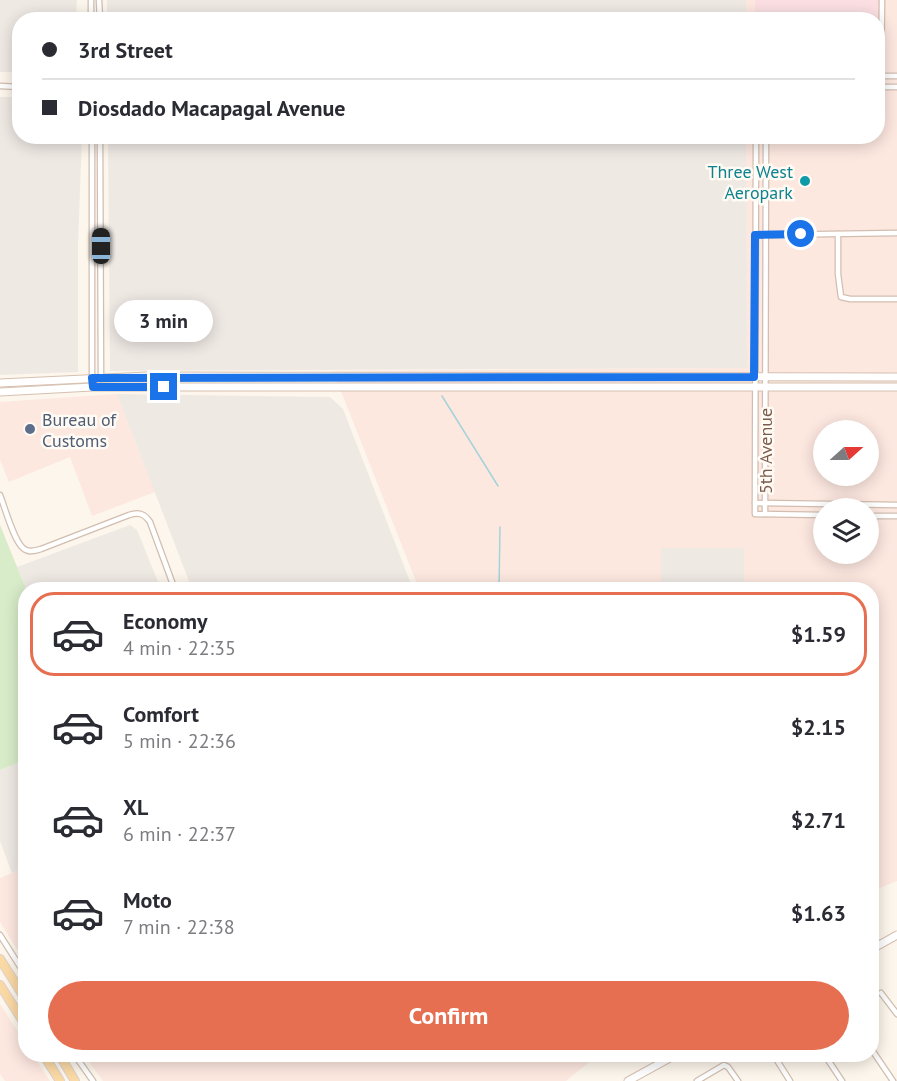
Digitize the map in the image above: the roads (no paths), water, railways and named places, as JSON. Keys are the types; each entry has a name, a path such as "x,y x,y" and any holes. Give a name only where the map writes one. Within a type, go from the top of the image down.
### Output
{"main road":[{"path":"0,383 101,377 897,377"},
{"path":"553,377 553,387"},
{"path":"0,392 93,387 897,387"},
{"path":"879,945 897,935"},
{"path":"0,959 18,987"},
{"path":"0,985 18,1013"},
{"path":"49,1062 60,1081"},
{"path":"64,1062 75,1081"},
{"path":"628,1081 662,1062"}],"street":[{"path":"92,144 93,387"},
{"path":"100,144 101,387"},
{"name":"5th Avenue","path":"756,144 753,387 755,514 765,514 766,144"},
{"path":"755,235 897,233"},
{"path":"838,234 838,274 841,297 897,299"},
{"path":"0,495 19,543 24,550 29,551 41,549 129,515 141,514 150,522 172,582"},
{"path":"754,503 897,505"},
{"path":"765,514 813,515"},
{"path":"879,516 897,516"},
{"path":"0,935 18,963"},
{"path":"881,993 897,1014"},
{"path":"879,1060 893,1081"},
{"path":"80,1062 93,1081"},
{"path":"778,1062 790,1081"},
{"path":"829,1062 842,1081"},
{"path":"697,1081 724,1065 738,1081"}],"waterway":[{"path":"442,396 498,486"},
{"path":"499,582 500,527"}],"place":[{"name":"Three West Aeropark","path":"805,181"},
{"name":"Bureau of Customs","path":"30,429"}]}
